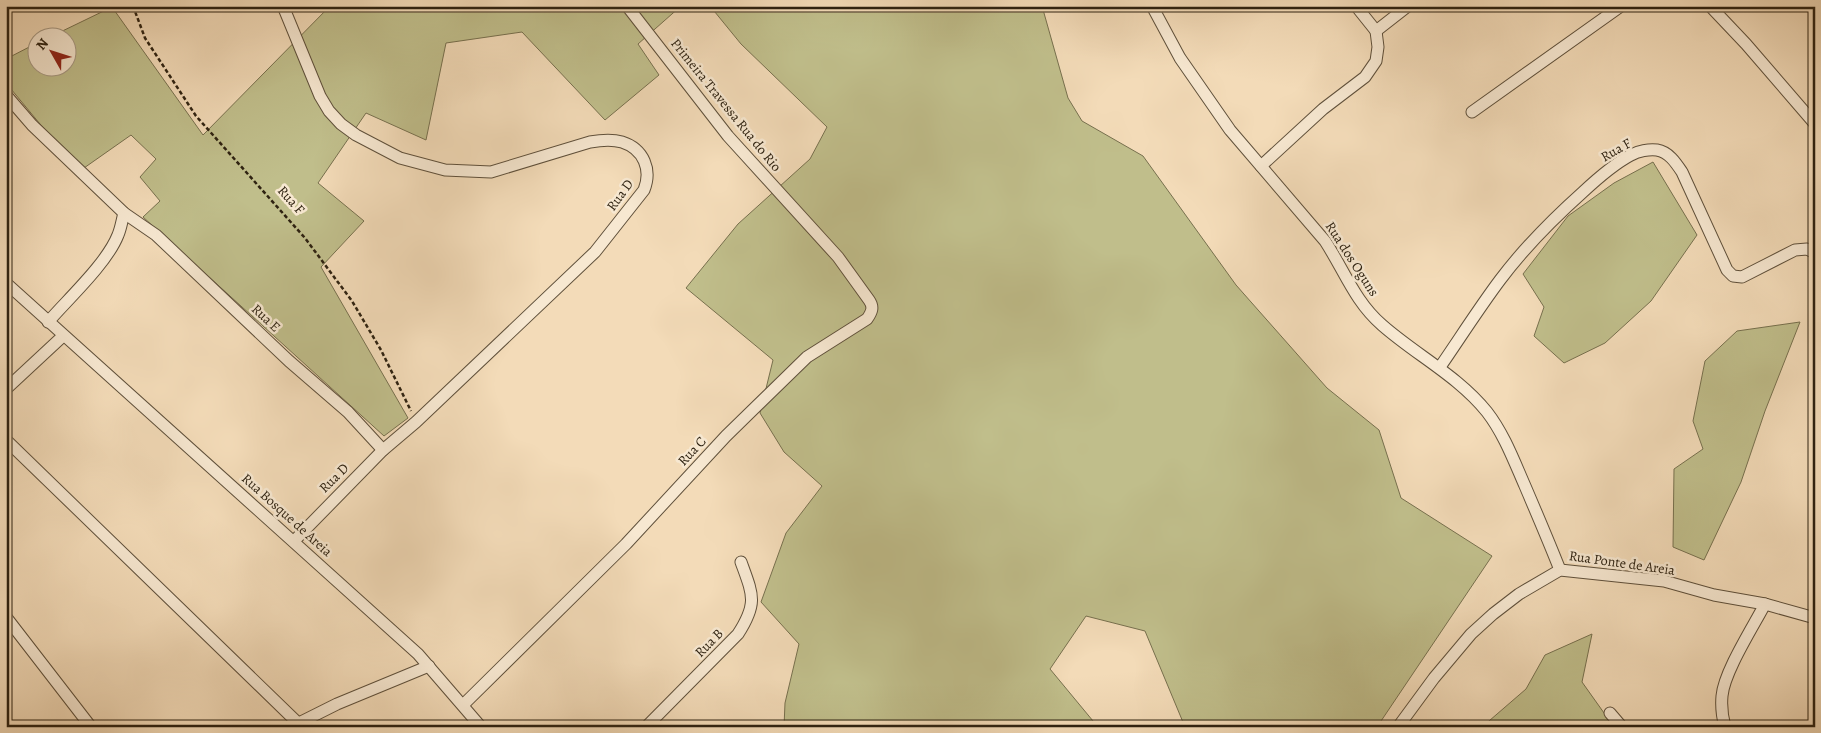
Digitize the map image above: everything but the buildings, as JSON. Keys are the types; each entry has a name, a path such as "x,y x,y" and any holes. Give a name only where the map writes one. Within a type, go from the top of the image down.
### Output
{"street":[{"name":"Rua D","path":"283,6 320,96 329,111 341,124 356,135 400,158 445,170 491,172 590,142 603,140 622,142 632,147 640,154 648,172 648,181 644,190 595,252 416,422 383,450 294,541"},
{"name":"Primeira Travessa Rua do Rio","path":"628,6 728,136 804,221"},
{"name":"Rua dos Oguns","path":"1152,6 1180,58 1230,130 1325,241 1334,254 1349,285 1363,305 1387,329 1440,367 1487,412 1503,437 1560,570"},
{"path":"1261,166 1323,109 1366,77 1376,61 1378,47 1376,31 1356,6"},
{"path":"1376,31 1408,6"},
{"path":"1472,112 1621,6"},
{"path":"1710,6 1746,44 1815,124"},
{"name":"Rua E","path":"6,95 32,125 124,213 156,235 290,361 348,412 383,450"},
{"name":"Rua F","path":"1440,367 1501,279 1527,248 1559,213 1596,180 1632,154 1647,150 1658,150 1667,154 1675,162 1682,172 1727,270 1736,278 1742,277 1795,250 1807,249 1815,253"},
{"path":"48,322 111,249 119,234 124,213"},
{"name":"Rua C","path":"463,706 626,544 726,436 807,357 867,319 872,308 869,300 838,257 804,221"},
{"name":"Rua Bosque de Areia","path":"6,284 294,541 429,666 481,727"},
{"path":"6,388 63,336"},
{"path":"6,440 301,725 344,700 429,666"},
{"name":"Rua B","path":"646,727 738,634 747,621 752,609 752,596 740,562"},
{"name":"Rua Ponte de Areia","path":"1398,727 1434,678 1471,634 1519,594 1560,570 1664,581 1714,596 1765,604 1815,618"},
{"path":"1725,727 1722,714 1722,694 1727,676 1765,604"},
{"path":"6,617 91,727"},
{"path":"1610,713 1622,727"}],"path":[{"name":"Rua F","path":"133,6 146,38 196,116 305,238 352,301 381,350 416,422"}],"shaded area":[{"path":"330,6 681,6 638,44 659,75 605,120 522,32 446,43 426,140 366,113 318,183 364,221 321,267 408,418 384,436 143,217 160,201 140,177 156,159 131,135 84,168 45,130 6,83 6,59 28,48 28,78 78,78 78,28 69,28 112,7 203,135"},
{"path":"710,6 1042,6 1068,98 1082,121 1143,156 1236,285 1327,388 1379,430 1401,498 1492,556 1377,727 1185,727 1145,631 1086,616 1050,669 1098,727 784,727 785,703 799,644 761,602 786,533 822,486 784,452 760,413 773,360 686,288 738,224 810,159 827,127 741,44"},
{"path":"1653,162 1697,235 1651,301 1605,343 1564,363 1534,336 1544,307 1523,274 1568,216 1614,183"},
{"path":"1800,322 1765,411 1741,482 1704,560 1673,547 1674,469 1703,449 1693,421 1705,361 1737,331"},
{"path":"1592,634 1582,682 1614,727 1482,727 1526,689 1545,655"}]}
